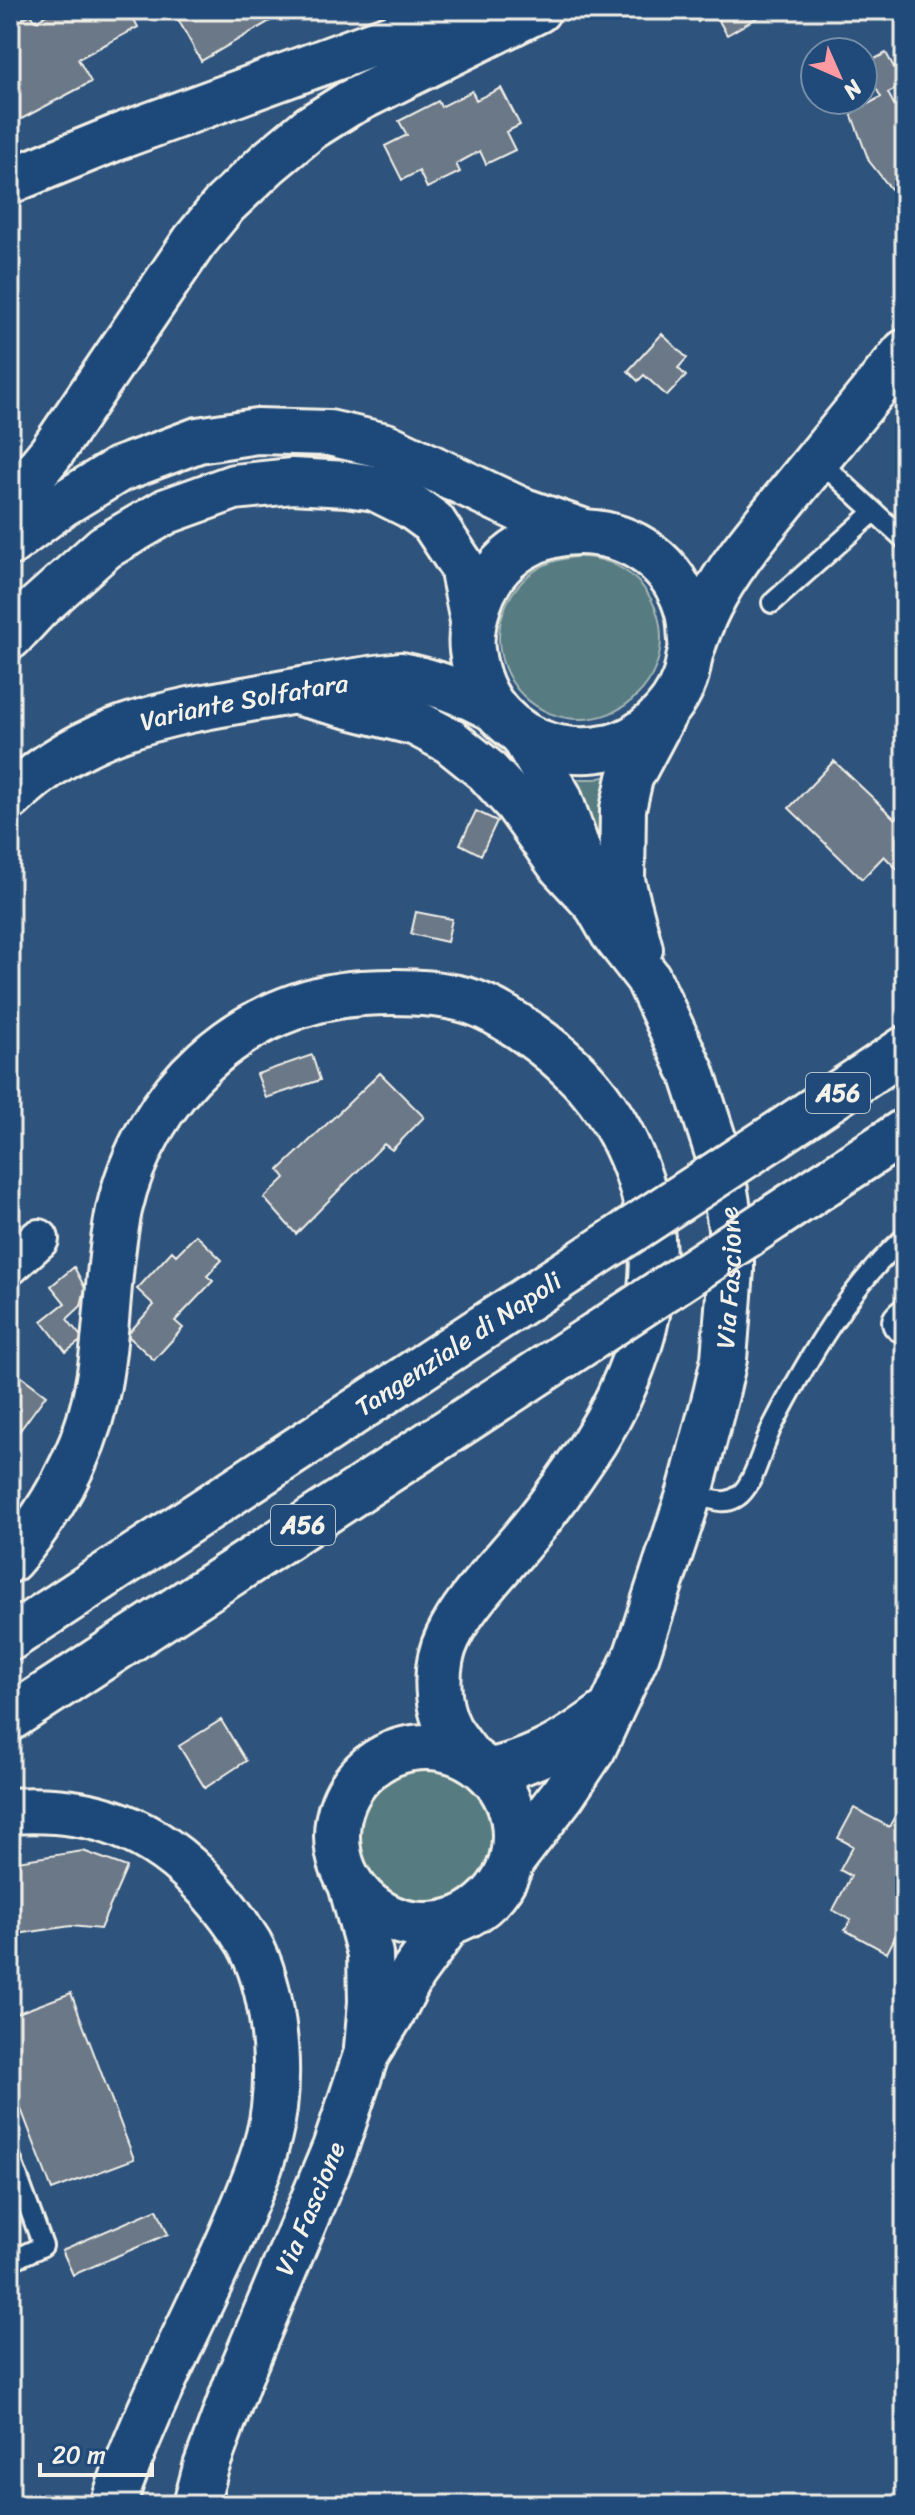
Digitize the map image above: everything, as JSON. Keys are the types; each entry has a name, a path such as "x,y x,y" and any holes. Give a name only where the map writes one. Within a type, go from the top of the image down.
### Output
{"main road":[{"path":"10,181 118,137 405,32 450,10"},
{"path":"405,32 496,10"},
{"path":"10,503 51,453 194,242 225,204 268,163 310,128 348,104 538,10"},
{"name":"Variante Solfatara","path":"10,798 44,768 122,727 187,709 401,675 460,691 552,748 583,751 614,747 642,733 665,712 684,682 692,649 709,607 728,573 905,352"},
{"path":"10,543 61,505 118,470 198,440 257,431 329,433 386,446 521,510 579,530"},
{"path":"10,637 38,607 105,547 167,511 234,487 292,481 375,488 411,506 433,522 462,566 473,621"},
{"name":"Variante Solfatara","path":"508,722 481,688 471,644 473,621 482,592 499,567 522,548 549,535 579,530 616,536 648,553 673,579 688,613 692,649"},
{"path":"293,691 416,723 450,741 507,792 561,866 597,905"},
{"path":"648,978 622,881 623,809 630,778 665,712"},
{"name":"Via Fascione","path":"508,722 559,797 597,905 613,933 648,978 692,1073 720,1160 731,1228 724,1359 690,1492 637,1654 593,1749 513,1859"},
{"path":"10,1560 53,1503 88,1428 103,1360 119,1211 133,1163 172,1094 217,1048 240,1032 289,1008 315,1000 346,994 412,991 469,1001 530,1035 570,1066 604,1104 626,1142 651,1231 652,1277 630,1370 604,1427 523,1540 466,1608 447,1638 439,1665 439,1700 448,1727 504,1790 512,1812 515,1835 513,1859 504,1881 489,1900 471,1914 449,1923 422,1926 394,1921 370,1908 352,1888"},
{"name":"Tangenziale di Napoli","path":"10,1638 905,1049"},
{"name":"A56","path":"10,1718 905,1131"},
{"name":"Via Fascione","path":"479,1765 522,1764 573,1738 613,1707"},
{"path":"366,2055 371,2002 370,1954 352,1888 340,1864 336,1837 339,1811 351,1787 369,1767 392,1753 418,1747 445,1748 479,1765"},
{"path":"10,1811 46,1809 90,1814 124,1824 158,1844 193,1871 227,1909 250,1945 264,1983 273,2025 274,2109 264,2153 213,2278 126,2465 113,2505"},
{"name":"Via Fascione","path":"196,2505 206,2467 238,2380 335,2148 366,2055 412,1974 449,1923"}],"street":[{"path":"10,1265 39,1239"}],"lane":[{"path":"817,459 905,540"},
{"path":"772,603 874,512"},
{"path":"690,1492 717,1502 727,1502 745,1489 771,1429 824,1336 886,1254 905,1237"},
{"path":"10,2156 43,2246 10,2261"}],"green space":[{"path":"580,557 611,563 637,581 655,607 661,638 655,669 637,695 611,713 580,719 549,713 523,695 505,669 499,638 505,607 523,581 549,563"},
{"path":"615,774 608,870 573,779 596,779"},
{"path":"429,1768 455,1773 478,1788 493,1811 498,1837 493,1863 478,1886 455,1901 429,1906 403,1901 380,1886 365,1863 360,1837 365,1811 380,1788 403,1773"}],"building":[{"path":"56,10 129,10 138,27 78,59 91,82 10,125 10,25 31,14 35,21"},
{"path":"173,10 289,10 201,61"},
{"path":"691,10 753,10 758,17 727,35 714,12 698,22"},
{"path":"886,53 904,85 888,93 905,125 905,181 891,189 869,161 852,116 879,116 879,57"},
{"path":"501,88 520,125 506,132 515,150 486,164 480,151 456,164 460,172 427,188 419,171 402,180 385,146 407,135 399,121 438,101 441,107 472,91 476,100"},
{"path":"662,334 687,358 678,368 686,376 667,396 644,375 638,381 628,371"},
{"path":"834,761 895,819 905,809 905,871 902,874 884,856 862,879 789,808"},
{"path":"476,811 497,821 481,855 460,844"},
{"path":"416,912 452,919 447,942 411,934"},
{"path":"312,1055 320,1080 266,1098 257,1074"},
{"path":"380,1073 424,1117 392,1150 384,1144 296,1234 264,1198 285,1178 279,1170"},
{"path":"196,1235 222,1260 207,1276 213,1281 175,1321 183,1328 154,1360 127,1335 154,1305 137,1289 172,1251 176,1255"},
{"path":"74,1267 85,1288 81,1306 67,1319 83,1339 66,1352 42,1321 65,1303 51,1286"},
{"path":"10,1368 46,1395 10,1444"},
{"path":"221,1720 246,1761 205,1788 179,1746"},
{"path":"905,1798 905,1918 887,1953 845,1930 851,1920 833,1910 851,1876 840,1870 853,1846 838,1838 854,1808 889,1827"},
{"path":"83,1851 127,1867 100,1929 71,1926 10,1935 10,1862"},
{"path":"71,1993 134,2159 52,2190 10,2080 10,2016"},
{"path":"10,2199 20,2223 10,2242"},
{"path":"157,2209 168,2234 73,2275 62,2250"}]}
